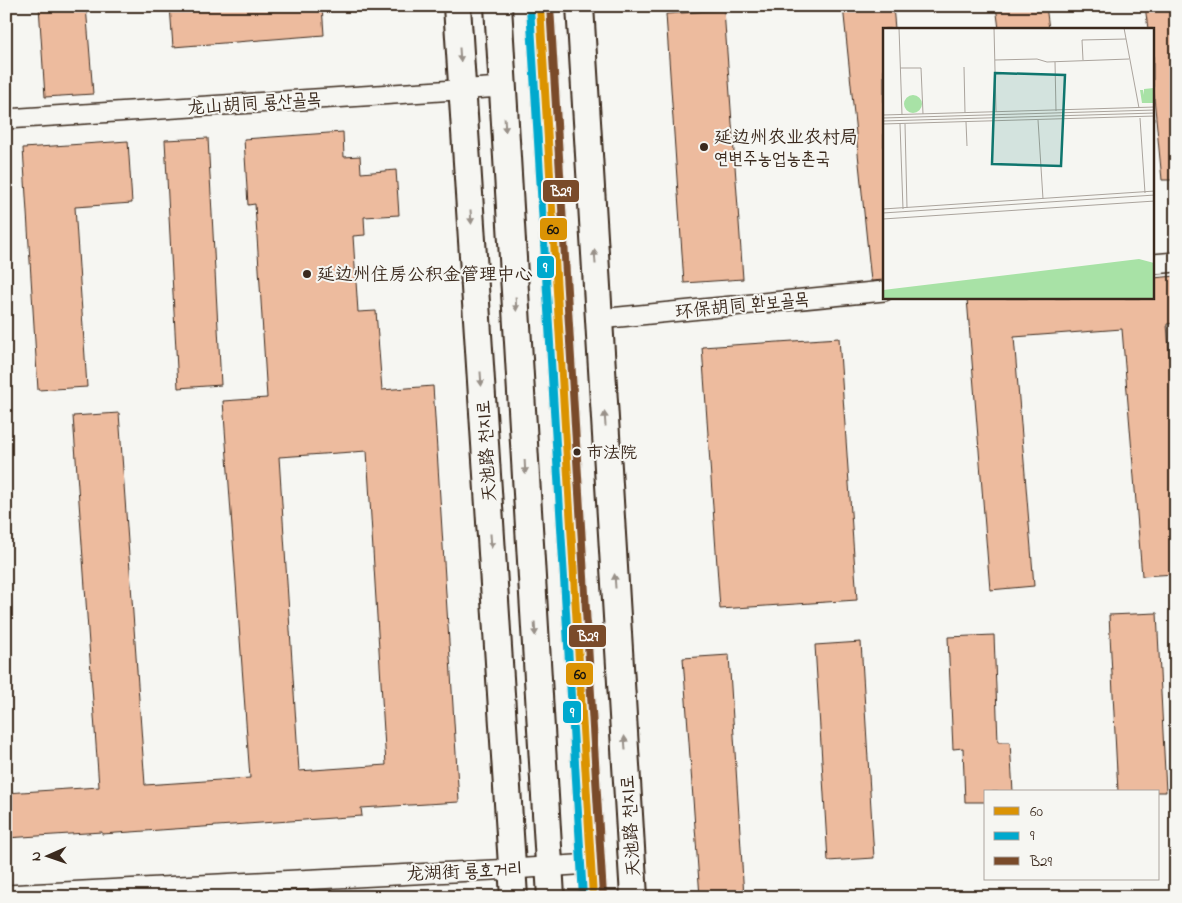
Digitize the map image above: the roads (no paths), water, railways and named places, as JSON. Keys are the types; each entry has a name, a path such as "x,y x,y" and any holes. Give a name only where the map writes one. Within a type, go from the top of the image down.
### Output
{"street":[{"name":"天池路 천지로","path":"457,6 514,897"},
{"path":"498,6 551,897"},
{"path":"540,6 593,897"},
{"name":"天池路 천지로","path":"580,6 634,897"},
{"name":"龙山胡同 룡산골목","path":"6,119 502,87"},
{"path":"1154,264 1176,262"},
{"name":"环保胡同 환보골목","path":"599,319 883,291"},
{"name":"龙湖街 룡호거리","path":"6,895 591,864"}],"place":[{"name":"延边州农业农村局 연변주농업농촌국","path":"704,147"},
{"name":"延边州住房公积金管理中心","path":"307,274"},
{"name":"市法院","path":"577,452"}]}
